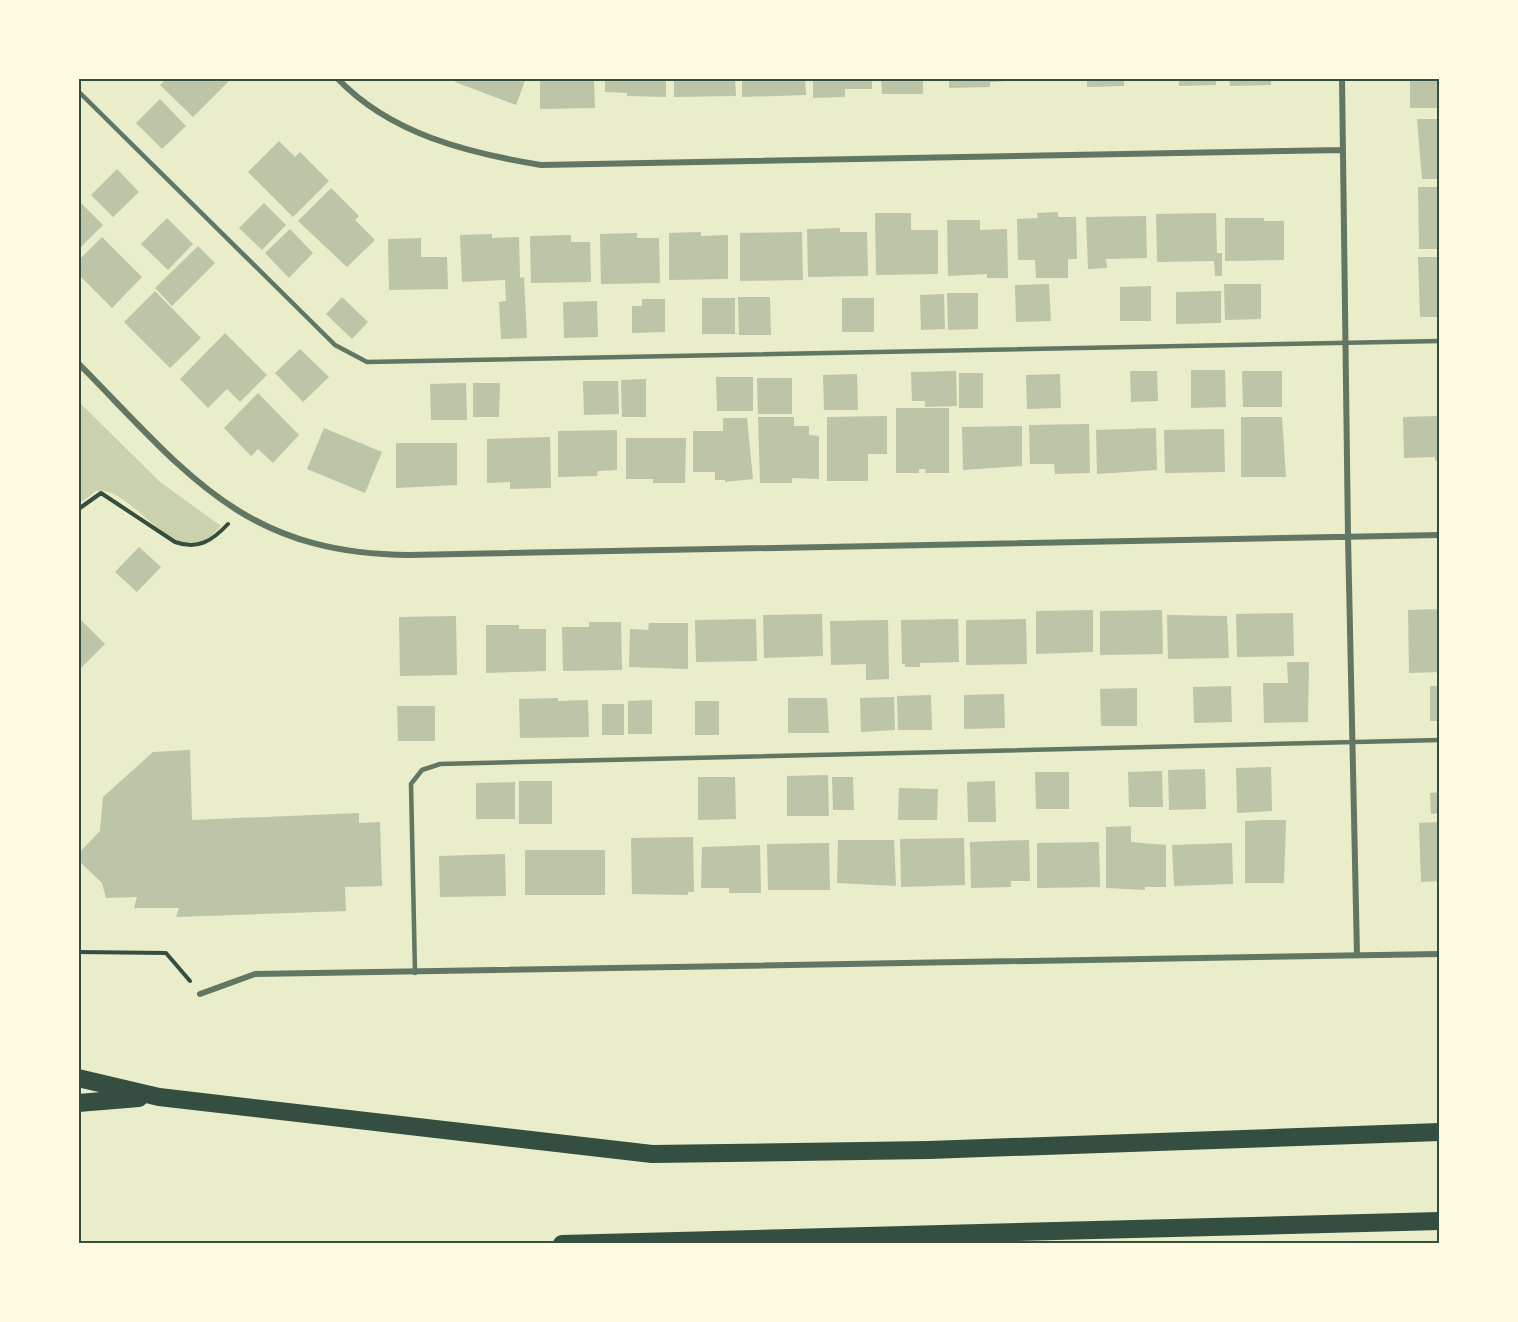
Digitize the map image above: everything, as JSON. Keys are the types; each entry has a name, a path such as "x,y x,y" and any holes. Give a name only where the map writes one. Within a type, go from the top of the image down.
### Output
{"highway":[{"path":"78,1078 159,1097 652,1154 929,1150 1440,1132"},
{"path":"78,1103 159,1097"},
{"path":"562,1244 1440,1221"}],"street":[{"path":"337,78 348,89 415,131 485,156 541,165 1342,150"},
{"path":"1342,78 1348,536 1357,956"},
{"path":"78,363 179,466 218,500 239,513 302,542 373,555 1440,535"},
{"path":"200,994 255,974 1440,954"}],"lane":[{"path":"78,91 335,345 368,362 1440,341"},
{"path":"415,973 411,784 422,770 440,764 1440,740"}],"path":[{"path":"80,508 101,493 175,542 195,546 209,541 239,513"},
{"path":"78,952 166,953 200,994"}],"green space":[{"path":"78,401 160,482 221,526 206,540 189,543 175,540 122,499 109,492 96,491 83,501 79,500 81,490 78,465"}],"building":[{"path":"167,78 232,78 193,117 160,85"},
{"path":"457,78 526,78 516,105 455,82"},
{"path":"540,78 594,78 595,108 540,109"},
{"path":"605,78 666,78 666,97 627,96 627,93 605,92"},
{"path":"674,78 735,78 736,96 674,97"},
{"path":"742,78 805,78 806,95 742,97"},
{"path":"813,78 872,78 872,89 845,89 845,97 813,98"},
{"path":"881,78 923,78 923,94 882,94"},
{"path":"949,78 1008,78 1008,81 990,82 990,87 949,88"},
{"path":"1048,78 1080,78 1080,81 1048,81"},
{"path":"1087,78 1124,78 1124,86 1087,87"},
{"path":"1179,78 1216,78 1216,85 1179,86"},
{"path":"1229,78 1271,78 1271,85 1230,86"},
{"path":"1410,78 1440,78 1440,108 1410,108"},
{"path":"160,99 186,126 162,149 136,123"},
{"path":"1417,119 1440,119 1440,179 1422,179"},
{"path":"279,141 295,157 300,152 329,181 293,217 248,172"},
{"path":"117,169 139,192 113,217 91,195"},
{"path":"1418,187 1440,187 1440,249 1419,249"},
{"path":"331,188 359,216 355,220 375,240 347,267 298,221"},
{"path":"78,200 103,225 78,250"},
{"path":"264,203 286,225 262,250 239,228"},
{"path":"1058,212 1058,217 1076,217 1077,259 1068,259 1068,278 1036,278 1035,260 1018,260 1017,219 1038,218 1037,213"},
{"path":"875,213 911,213 911,230 938,230 938,274 876,275"},
{"path":"1216,213 1217,253 1222,253 1222,276 1215,276 1214,261 1157,262 1156,214"},
{"path":"1146,216 1147,258 1106,259 1107,268 1088,269 1086,217"},
{"path":"167,218 193,244 168,270 141,244"},
{"path":"1225,218 1264,218 1264,221 1284,221 1284,260 1225,261"},
{"path":"947,220 980,220 980,230 1007,229 1008,278 987,278 987,274 948,276"},
{"path":"840,228 840,232 867,232 868,276 808,277 807,229"},
{"path":"290,229 313,253 289,278 265,253"},
{"path":"701,232 701,236 728,235 728,279 669,280 669,233"},
{"path":"802,232 803,280 740,281 740,233"},
{"path":"637,233 637,238 659,238 660,283 601,284 600,234"},
{"path":"492,234 492,238 519,237 520,278 524,277 527,338 501,339 499,302 506,301 505,280 462,282 460,235"},
{"path":"571,235 571,242 590,242 591,282 531,283 530,236"},
{"path":"102,237 142,277 112,308 78,274 78,261"},
{"path":"421,238 421,257 447,257 448,289 389,290 388,239"},
{"path":"198,246 215,263 172,306 155,288"},
{"path":"1418,257 1440,257 1440,317 1420,317"},
{"path":"1049,284 1051,321 1016,322 1015,285"},
{"path":"1224,284 1261,284 1261,319 1225,320"},
{"path":"1151,286 1151,321 1120,321 1120,287"},
{"path":"155,291 201,338 170,368 124,322"},
{"path":"1221,291 1221,323 1176,324 1176,292"},
{"path":"947,293 978,293 978,329 948,330"},
{"path":"944,294 945,329 921,330 920,295"},
{"path":"342,297 368,322 352,339 326,314"},
{"path":"738,297 770,297 771,335 739,335"},
{"path":"702,298 735,298 735,334 702,334"},
{"path":"842,298 874,298 874,332 842,332"},
{"path":"642,299 665,299 665,332 632,333 632,306 642,306"},
{"path":"597,301 598,337 564,338 563,302"},
{"path":"225,333 267,375 240,402 227,389 208,408 180,379"},
{"path":"300,349 329,377 303,402 275,373"},
{"path":"1191,370 1225,370 1226,407 1191,408"},
{"path":"956,371 957,406 925,407 925,401 912,401 911,372"},
{"path":"1130,371 1157,371 1158,401 1131,402"},
{"path":"1242,371 1282,371 1282,407 1243,407"},
{"path":"959,373 983,373 983,408 959,408"},
{"path":"857,374 858,410 824,410 823,375"},
{"path":"1060,374 1061,408 1027,409 1026,375"},
{"path":"716,377 753,377 753,411 717,411"},
{"path":"757,378 792,378 792,414 758,414"},
{"path":"646,379 646,417 622,417 621,380"},
{"path":"583,381 618,381 619,414 584,415"},
{"path":"466,383 467,420 431,420 430,384"},
{"path":"473,383 500,383 499,417 473,417"},
{"path":"258,393 299,435 273,463 258,449 251,456 224,428"},
{"path":"896,408 949,408 949,473 925,473 926,469 919,469 919,473 896,473"},
{"path":"887,416 887,454 868,454 868,481 827,481 827,417"},
{"path":"1440,416 1440,460 1435,461 1435,457 1404,458 1403,417"},
{"path":"758,417 794,417 794,426 809,426 809,435 819,436 819,479 792,478 792,483 760,483"},
{"path":"1241,417 1282,417 1286,477 1241,477"},
{"path":"723,418 747,418 753,479 725,482 725,480 715,480 715,472 693,472 693,431 723,431"},
{"path":"1089,424 1090,473 1055,474 1054,464 1030,464 1029,425"},
{"path":"1022,426 1022,466 963,470 962,427"},
{"path":"324,428 382,452 365,493 307,469"},
{"path":"1156,428 1157,470 1097,474 1096,430"},
{"path":"1224,429 1225,472 1165,473 1164,430"},
{"path":"617,430 617,470 598,471 597,476 558,477 558,431"},
{"path":"550,437 551,488 510,489 510,482 487,483 487,439"},
{"path":"626,438 686,438 685,483 653,483 653,479 626,479"},
{"path":"396,443 457,443 457,485 396,488"},
{"path":"139,547 161,567 137,592 115,572"},
{"path":"1440,609 1440,672 1409,673 1408,610"},
{"path":"1093,610 1093,652 1036,654 1036,611"},
{"path":"1162,610 1163,654 1100,655 1100,611"},
{"path":"1293,613 1294,656 1237,657 1236,614"},
{"path":"822,614 823,656 764,658 763,615"},
{"path":"1167,615 1227,616 1229,658 1168,659"},
{"path":"456,616 457,675 400,676 399,617"},
{"path":"78,617 105,644 78,671"},
{"path":"756,619 757,661 696,662 695,620"},
{"path":"958,619 959,662 920,663 920,667 905,667 905,664 902,664 901,620"},
{"path":"1026,619 1027,664 966,665 966,620"},
{"path":"888,620 889,679 866,680 866,664 831,665 830,621"},
{"path":"589,622 621,622 622,670 563,671 562,627 589,627"},
{"path":"649,623 688,623 688,669 629,667 630,629 648,630"},
{"path":"486,625 519,625 519,629 546,629 546,671 486,673"},
{"path":"1287,662 1309,662 1308,722 1264,723 1263,683 1288,683"},
{"path":"1231,686 1232,722 1194,723 1193,687"},
{"path":"1430,686 1440,686 1440,721 1430,721"},
{"path":"1137,688 1137,726 1101,726 1100,689"},
{"path":"1004,694 1005,728 964,729 964,695"},
{"path":"931,695 932,730 898,730 897,696"},
{"path":"894,697 895,730 861,732 860,698"},
{"path":"558,698 558,701 588,700 589,737 520,738 519,699"},
{"path":"788,698 827,698 829,733 788,733"},
{"path":"652,700 652,734 628,734 628,701"},
{"path":"695,701 719,701 719,735 695,735"},
{"path":"602,704 624,704 624,735 602,735"},
{"path":"397,706 435,706 435,741 398,741"},
{"path":"190,750 192,820 359,813 359,823 380,822 382,886 345,887 346,911 176,917 179,908 134,908 137,897 106,898 102,883 78,860 78,854 100,831 103,797 153,752"},
{"path":"1271,767 1272,811 1237,813 1236,768"},
{"path":"1205,769 1206,809 1169,810 1168,770"},
{"path":"1162,771 1163,807 1129,807 1128,772"},
{"path":"1035,772 1069,772 1069,809 1036,809"},
{"path":"828,775 829,816 787,816 787,776"},
{"path":"698,777 735,777 736,819 698,820"},
{"path":"832,777 853,777 854,810 833,810"},
{"path":"519,781 552,781 552,824 519,824"},
{"path":"995,781 996,822 968,822 967,782"},
{"path":"515,782 515,819 476,819 476,783"},
{"path":"899,788 938,789 937,820 898,820"},
{"path":"1440,792 1440,813 1431,814 1430,793"},
{"path":"1286,820 1284,883 1245,883 1245,821"},
{"path":"1440,822 1440,881 1421,882 1419,823"},
{"path":"1131,826 1131,842 1166,845 1166,887 1145,887 1145,890 1106,888 1106,827"},
{"path":"693,837 694,892 688,892 688,895 632,894 631,838"},
{"path":"964,838 965,885 901,887 900,839"},
{"path":"838,840 894,840 896,886 837,883"},
{"path":"1029,840 1030,881 1011,881 1011,887 971,888 970,842"},
{"path":"1099,842 1100,887 1037,888 1037,843"},
{"path":"829,843 830,890 768,890 767,844"},
{"path":"1232,843 1233,884 1174,886 1172,845"},
{"path":"760,845 761,893 729,893 729,888 701,888 702,847"},
{"path":"525,850 605,850 605,895 525,895"},
{"path":"505,854 506,896 440,897 439,856"}]}
